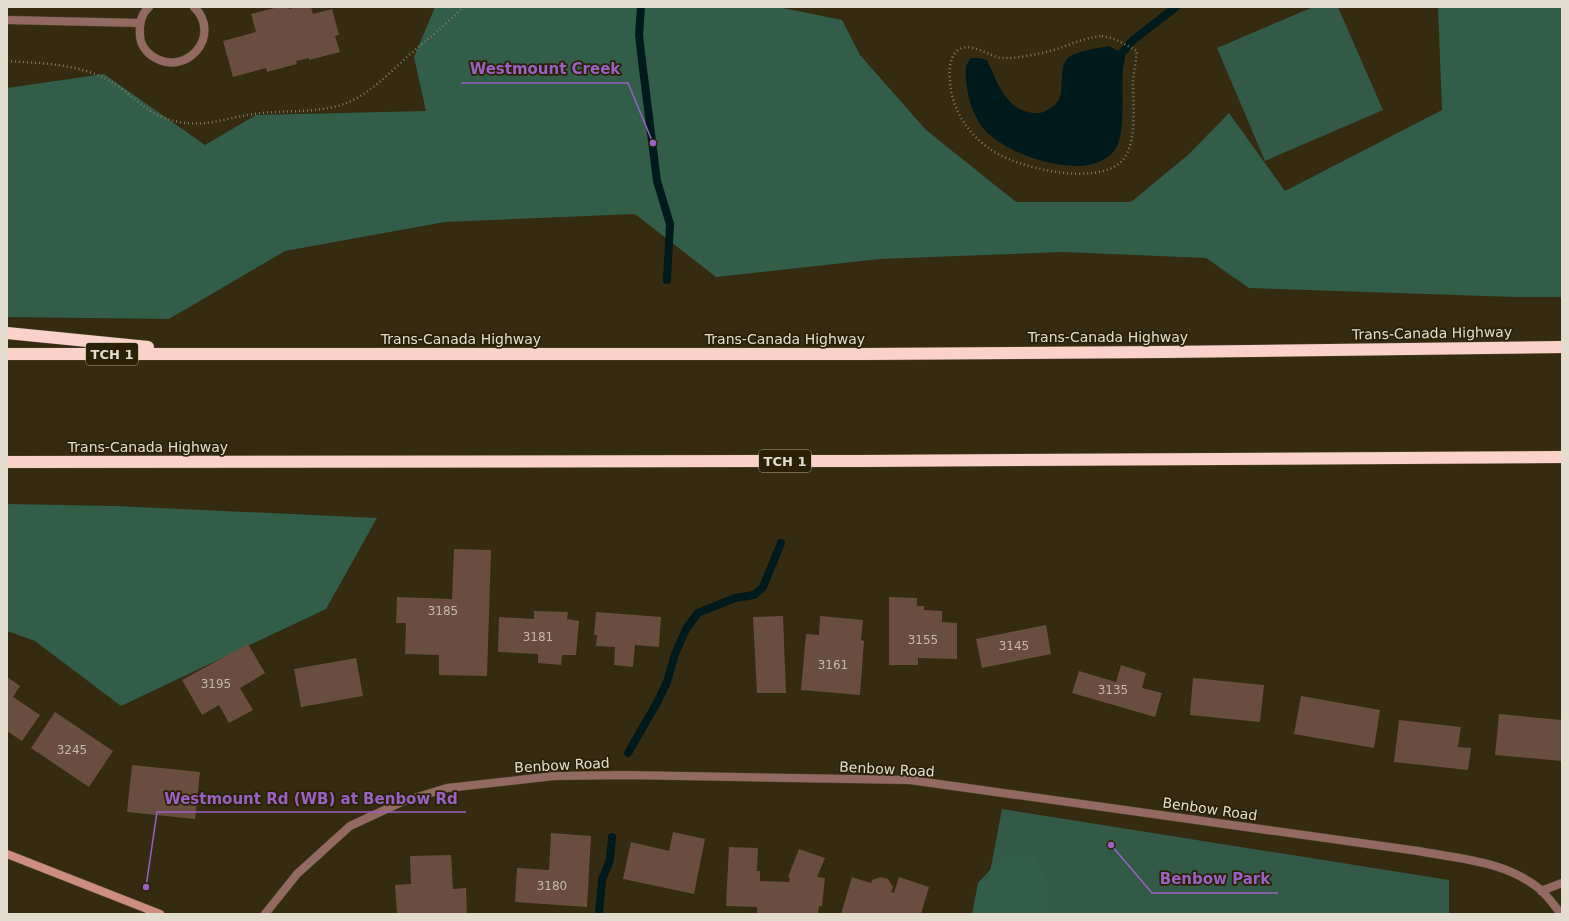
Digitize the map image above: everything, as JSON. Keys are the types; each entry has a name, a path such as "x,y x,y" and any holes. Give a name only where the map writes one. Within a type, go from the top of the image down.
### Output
{"highway":[{"path":"7,333 217,354"},
{"name":"Trans-Canada Highway","path":"7,354 1156,352 1562,346"},
{"name":"Trans-Canada Highway","path":"7,462 845,461 1562,457"}],"street":[{"path":"150,7 146,10 140,23 140,38 143,47 150,54 158,60 167,63 176,63 186,60 194,54 200,46 204,28 202,18 194,7"},
{"path":"7,20 140,23"},
{"name":"Benbow Road","path":"265,914 297,874 350,826 404,801 446,788 554,776 617,775 910,780 1418,851 1490,864 1516,874 1541,891 1561,914"},
{"path":"7,854 160,914"},
{"path":"1541,891 1562,883"}],"path":[{"path":"7,62 72,67 89,72 110,81 161,117 194,125 208,124 254,114 339,106 359,98 446,26 463,7"},
{"path":"1102,36 1115,39 1133,49 1137,51 1133,79 1132,134 1129,149 1121,162 1099,172 1079,174 1044,170 1012,161 990,150 972,133 956,109 950,85 949,71 952,59 956,52 963,48 979,49 1002,58 1051,51 1083,39 1102,36"}],"green space":[{"path":"435,7 778,7 842,20 860,55 926,130 1016,202 1131,202 1188,155 1229,113 1285,191 1442,110 1438,7 1562,7 1562,297 1516,297 1249,288 1206,258 1063,252 880,259 716,277 635,214 445,222 285,251 169,319 7,317 7,88 104,74 205,145 256,115 426,111 414,57"},
{"path":"1313,7 1338,7 1383,110 1265,161 1217,48"},
{"path":"7,504 115,506 377,518 326,609 121,706 35,641 7,631"},
{"path":"1002,809 1449,880 1449,914 982,914"},
{"path":"1032,855 1047,875 1048,914 972,914 978,883 1002,857"}],"water":[{"path":"1109,46 1125,55 1123,68 1121,131 1116,148 1105,159 1089,165 1070,166 1049,163 1029,157 994,138 983,128 977,119 972,109 966,79 966,68 971,58 987,60 1000,88 1019,109 1039,113 1050,108 1059,100 1064,66 1068,58 1081,52"}],"building":[{"path":"278,7 289,7 289,9 311,7 313,14 332,9 339,35 335,36 340,52 309,60 309,58 296,61 297,64 267,72 266,68 233,77 223,41 256,32 251,14"},
{"path":"454,549 491,550 487,676 439,675 439,655 405,654 406,623 396,623 397,597 452,599"},
{"path":"889,597 917,598 917,606 924,606 924,610 942,611 942,622 957,623 957,659 918,658 918,665 889,665"},
{"path":"534,611 568,612 567,619 579,621 576,655 562,655 561,665 538,663 538,654 498,652 499,617 534,619"},
{"path":"596,612 661,617 659,647 635,645 633,667 614,665 615,647 596,646 597,635 594,635"},
{"path":"783,616 786,693 757,693 753,617"},
{"path":"820,616 863,620 861,640 864,641 860,695 801,690 806,634 819,635"},
{"path":"1046,625 1051,654 982,668 976,639"},
{"path":"248,644 265,673 240,688 253,710 229,723 219,705 202,715 182,680"},
{"path":"356,658 363,696 301,707 294,669"},
{"path":"1121,665 1146,673 1142,688 1162,693 1155,717 1072,693 1079,671 1116,682"},
{"path":"7,677 20,686 13,697 40,715 22,741 7,731"},
{"path":"1193,678 1264,685 1260,722 1190,715"},
{"path":"1301,696 1380,710 1374,748 1294,734"},
{"path":"55,712 113,751 89,787 31,748"},
{"path":"1499,714 1562,720 1562,761 1495,755"},
{"path":"1399,720 1461,727 1458,747 1471,748 1468,770 1394,762"},
{"path":"132,765 200,772 195,819 127,812"},
{"path":"673,832 705,839 694,894 623,879 631,842 669,851"},
{"path":"551,833 591,836 587,907 515,902 517,868 549,870"},
{"path":"729,847 758,848 757,871 760,871 760,881 789,882 790,878 788,877 799,849 825,858 817,877 825,878 822,906 819,906 818,914 757,914 757,907 726,906"},
{"path":"451,855 453,889 466,888 467,914 397,914 395,885 411,884 410,856"},
{"path":"852,877 871,883 872,880 881,877 888,879 893,887 891,892 894,893 899,877 929,887 921,914 841,914"}],"waterway":[{"path":"641,7 639,35 657,181 670,224 667,280"},
{"path":"1122,53 1133,40 1176,7"},
{"path":"628,753 658,701 667,682 675,654 686,629 698,613 735,598 754,595 763,587 781,543"},
{"path":"599,914 602,880 610,860 612,837"}],"place":[{"name":"Westmount Creek","path":"653,143"},
{"name":"Benbow Park","path":"1111,845"},
{"name":"Westmount Rd (WB) at Benbow Rd","path":"146,887"}]}
